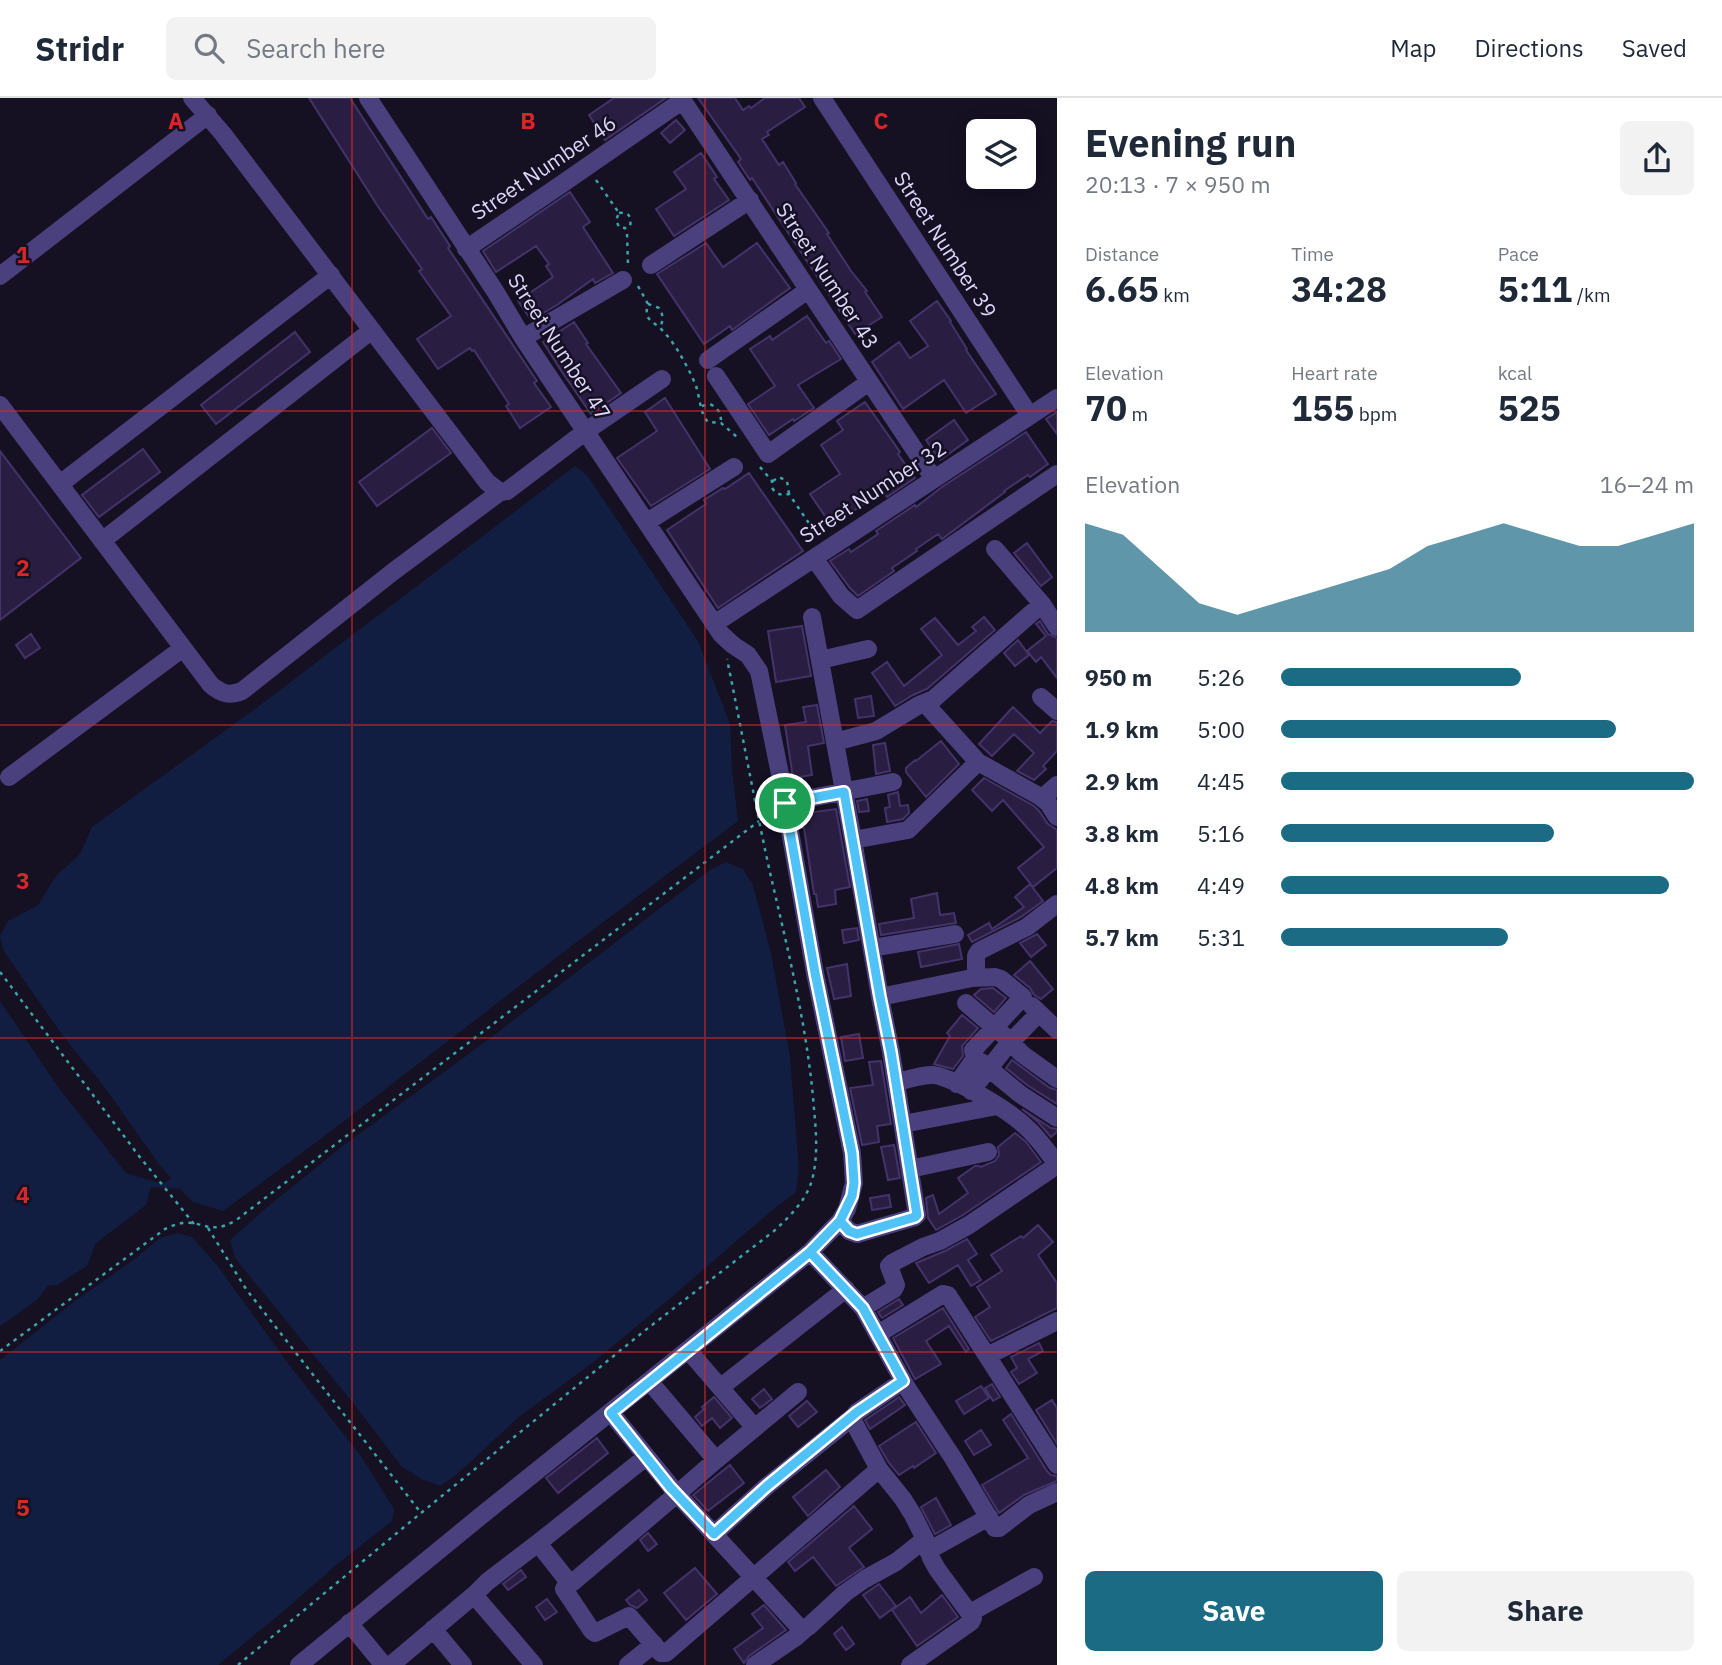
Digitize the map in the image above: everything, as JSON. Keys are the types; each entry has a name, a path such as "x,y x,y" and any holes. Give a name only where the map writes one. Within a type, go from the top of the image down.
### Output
{"street":[{"path":"192,98 331,275 487,482 500,492"},
{"name":"Street Number 47","path":"368,98 523,338 716,626 733,645 748,655 759,671 815,973 852,1153 852,1196 840,1221"},
{"name":"Street Number 39","path":"822,98 1030,416"},
{"name":"Street Number 46","path":"466,249 682,99"},
{"name":"Street Number 43","path":"682,99 934,479"},
{"path":"0,276 208,115"},
{"path":"651,265 750,200"},
{"path":"60,484 331,275"},
{"path":"523,338 623,280"},
{"path":"808,290 712,368 768,454 869,382"},
{"path":"102,541 372,330"},
{"path":"0,405 211,685 222,694 233,695 242,691 394,571 500,492 506,491 662,379"},
{"name":"Street Number 32","path":"716,626 1057,398"},
{"path":"647,522 734,467"},
{"path":"814,558 841,596 858,611 1057,474"},
{"path":"995,549 1042,604 1057,627"},
{"path":"835,742 876,731 931,700 1042,604"},
{"path":"299,1665 810,1252 840,1221 849,1231 857,1234 917,1215 896,1082 812,617"},
{"path":"9,777 183,648"},
{"path":"820,660 867,649"},
{"path":"1041,697 1057,711"},
{"path":"931,700 928,706 930,709 978,762 1042,798 1057,817"},
{"path":"853,840 908,830 978,762"},
{"path":"785,803 893,782"},
{"path":"1042,798 1057,785"},
{"path":"976,978 976,956 979,951 1030,925 1057,904"},
{"path":"872,948 955,934"},
{"path":"880,997 976,978 999,978 1023,998 973,1050 982,1063 1020,1094 1057,1118"},
{"path":"966,1003 1022,1054 1057,1079"},
{"path":"964,1087 982,1063 1011,1042 1033,1007 1057,1030"},
{"path":"863,1308 894,1289 896,1285 889,1266 892,1263 969,1224 1057,1165 1028,1128 964,1087 936,1075 896,1082"},
{"path":"902,1124 997,1106"},
{"path":"910,1168 988,1152"},
{"path":"810,1252 863,1308 903,1381 995,1528 999,1528 1029,1505 1057,1492"},
{"path":"721,1387 846,1289"},
{"path":"878,1334 946,1293 1057,1465"},
{"path":"987,1356 1057,1321"},
{"path":"688,1350 755,1428"},
{"path":"714,1534 767,1486 854,1416 903,1381"},
{"path":"650,1382 716,1460"},
{"path":"538,1544 568,1581 574,1582 798,1392"},
{"path":"611,1413 677,1494 800,1628 806,1629"},
{"path":"854,1416 853,1421 879,1469 903,1499 943,1579 973,1618 910,1665"},
{"path":"349,1623 386,1664 646,1457"},
{"path":"628,1665 662,1654 879,1469"},
{"path":"755,1665 806,1629 864,1578 989,1517"},
{"path":"970,1613 1034,1577"},
{"path":"568,1581 564,1589 592,1631 595,1633 629,1616 662,1654"},
{"path":"474,1595 534,1665"},
{"path":"433,1629 463,1665"}],"path":[{"path":"619,213 630,216 630,226 625,228"},
{"path":"648,304 659,308 663,315 660,327"},
{"path":"702,406 710,404 718,408 721,423"},
{"path":"772,481 779,477 786,481 789,494"},
{"path":"238,1665 643,1332 774,1231 805,1197 813,1177 817,1145 810,1068 798,996 726,655 716,626"},
{"path":"0,1351 165,1229 183,1223 208,1228 226,1226 235,1221 760,820"},
{"path":"0,972 139,1156 194,1224"},
{"path":"208,1228 246,1289 421,1513"}],"water":[{"path":"575,466 587,475 698,641 730,724 738,821 223,1211 193,1202 180,1189 151,1187 146,1205 96,1243 87,1266 57,1285 48,1286 37,1300 0,1326 0,1001 58,1087 126,1173 163,1184 171,1178 106,1089 63,1036 3,950 0,936 8,921 38,905 56,876 80,854 92,827 255,709"},
{"path":"726,862 743,869 753,885 771,953 790,1057 799,1170 796,1192 595,1361 520,1416 456,1475 440,1486 421,1479 401,1466 235,1258 230,1240 344,1145 489,1039 710,870"},
{"path":"178,1233 192,1237 217,1265 290,1366 361,1456 394,1509 392,1521 218,1665 0,1665 0,1360 160,1238"}],"building":[{"path":"309,98 350,98 428,219 431,217 450,246 448,248 537,381 534,383 551,407 520,428 506,406 509,404 474,350 470,348 438,369 417,339 451,316 419,271 422,269 379,208"},
{"path":"614,98 666,98 605,140 589,115"},
{"path":"698,98 735,98 743,110 765,98 799,98 805,107 767,132 769,135 762,139 779,165 783,162 882,317 855,334 752,178 750,180 738,162 741,159"},
{"path":"676,120 685,130 670,143 661,133"},
{"path":"701,153 717,177 714,179 729,200 674,236 656,209 686,189 674,172"},
{"path":"570,192 590,222 583,227 613,273 595,283 593,279 531,320 518,301 553,277 546,266 549,264 536,246 496,272 483,251"},
{"path":"706,243 723,267 757,243 790,288 732,330 730,326 704,344 657,274"},
{"path":"937,301 996,394 966,413 944,380 903,409 872,362 899,342 910,358 928,346 910,321"},
{"path":"807,316 841,359 798,385 814,408 769,435 748,404 775,386 750,349 770,336 772,340"},
{"path":"574,322 588,343 586,344 621,393 591,414 543,342"},
{"path":"295,332 310,352 216,424 201,405"},
{"path":"665,398 710,469 651,506 617,458 657,431 645,412"},
{"path":"865,402 915,478 887,497 883,492 831,525 810,494 840,474 821,445 843,430 837,421"},
{"path":"1057,412 1057,434 1046,419"},
{"path":"954,420 968,440 940,460 926,440"},
{"path":"432,428 451,453 377,506 359,482"},
{"path":"1026,432 1048,464 1004,491 942,539 938,534 916,549 917,551 892,568 894,571 858,596 850,588 830,561 849,549 851,552 878,534 876,531"},
{"path":"143,449 160,472 99,517 82,495"},
{"path":"0,451 81,558 0,620"},
{"path":"749,473 803,551 718,608 667,530 706,504 704,500"},
{"path":"1027,543 1052,577 1041,586 1014,553"},
{"path":"984,617 995,630 927,689 895,706 872,673 887,662 904,686 942,655 921,629 935,618 958,645 976,631 972,627"},
{"path":"1040,621 1048,634 1057,638 1057,678 1041,657 1036,662 1027,651 1046,636 1036,624"},
{"path":"802,626 811,676 776,682 768,631"},
{"path":"31,634 40,648 25,658 16,645"},
{"path":"1018,640 1029,655 1015,666 1004,653"},
{"path":"871,696 874,716 858,718 855,699"},
{"path":"817,705 824,743 808,746 812,775 793,778 785,725 806,722 803,707"},
{"path":"1013,707 1040,733 1052,721 1057,722 1057,751 1043,766 1046,769 1034,780 1017,771 1034,753 1014,734 992,756 979,744"},
{"path":"941,741 959,764 926,797 906,772 906,768"},
{"path":"885,743 890,771 876,774 873,745"},
{"path":"984,778 1034,806 1048,824 1057,830 1057,868 1033,887 1018,868 1044,847 1003,800 992,811 972,790"},
{"path":"898,792 900,806 908,805 909,813 903,819 887,822 885,808 890,807 888,795"},
{"path":"867,799 869,811 859,812 857,801"},
{"path":"836,809 850,887 835,890 836,904 818,907 799,814"},
{"path":"1030,884 1043,901 1021,917 972,942 968,935 989,923 992,929 1024,907 1015,897"},
{"path":"937,893 940,915 954,913 956,923 881,935 879,924 914,918 911,899"},
{"path":"857,928 859,940 844,943 842,930"},
{"path":"1037,934 1046,945 1031,957 1020,943"},
{"path":"959,944 962,959 921,967 918,952"},
{"path":"1030,961 1053,989 1041,999 1014,975"},
{"path":"847,964 851,996 834,999 827,968"},
{"path":"993,988 1006,998 994,1012 974,995 981,989"},
{"path":"962,1015 978,1028 962,1046 963,1056 953,1069 934,1064 950,1036 947,1033"},
{"path":"859,1034 863,1058 845,1061 841,1037"},
{"path":"1012,1060 1050,1088 1057,1090 1057,1104 1006,1068"},
{"path":"881,1061 891,1124 877,1126 879,1142 862,1145 850,1088 873,1085 869,1062"},
{"path":"1022,1109 1051,1128 1057,1129 1057,1132 1051,1137"},
{"path":"1015,1133 1026,1142 1041,1162 936,1230 928,1218 926,1198 933,1195 939,1214 968,1193 958,1178 975,1166 981,1167 995,1161 999,1155 998,1147"},
{"path":"894,1145 900,1178 888,1180 881,1147"},
{"path":"889,1195 891,1207 872,1210 870,1198"},
{"path":"1038,1225 1053,1242 1038,1255 1057,1283 1057,1308 991,1341 975,1317 990,1307 977,1287 1002,1271 991,1255 1021,1236 1023,1238"},
{"path":"967,1239 977,1254 968,1260 981,1280 971,1286 958,1265 929,1283 916,1263"},
{"path":"899,1299 903,1305 882,1318 878,1312"},
{"path":"943,1308 969,1349 966,1352 949,1326 926,1341 941,1364 915,1379 893,1338"},
{"path":"1039,1343 1043,1351 1028,1359 1037,1373 1019,1384 1011,1372 1017,1368 1011,1357"},
{"path":"992,1384 1000,1397 993,1401 985,1388"},
{"path":"981,1386 989,1398 964,1414 956,1401"},
{"path":"764,1389 772,1399 760,1408 752,1399"},
{"path":"714,1397 732,1418 720,1428 712,1418 702,1426 695,1417"},
{"path":"899,1397 905,1405 870,1429 865,1420"},
{"path":"1052,1400 1057,1408 1057,1444 1036,1410"},
{"path":"807,1401 817,1412 798,1427 789,1416"},
{"path":"1011,1414 1047,1471 1057,1476 1057,1481 1024,1495 999,1513 982,1485 1028,1458 1003,1420"},
{"path":"916,1422 936,1453 899,1475 879,1446"},
{"path":"981,1430 991,1445 974,1455 965,1441"},
{"path":"597,1438 608,1453 558,1493 546,1478"},
{"path":"730,1465 744,1483 708,1511 693,1495"},
{"path":"826,1470 840,1487 808,1516 793,1497"},
{"path":"936,1498 951,1525 935,1534 921,1507"},
{"path":"854,1506 872,1529 849,1548 864,1567 836,1586 813,1557 795,1571 788,1562"},
{"path":"648,1533 657,1544 648,1551 640,1540"},
{"path":"695,1568 717,1594 686,1620 664,1593"},
{"path":"521,1570 526,1577 508,1590 503,1584"},
{"path":"879,1584 896,1606 880,1618 863,1595"},
{"path":"639,1590 647,1600 637,1608 626,1600"},
{"path":"942,1595 958,1617 917,1646 892,1610 910,1597 921,1613"},
{"path":"547,1599 557,1612 545,1620 536,1607"},
{"path":"764,1605 786,1630 749,1656 744,1663 734,1649 763,1628 752,1614"},
{"path":"842,1627 854,1644 846,1650 834,1634"}],"route":[{"path":"785,803 815,973 852,1153 852,1196 840,1221 810,1252 611,1413 670,1487 714,1534 767,1486 857,1412 903,1381 863,1308 810,1252 830,1233 840,1221 849,1231 857,1234 917,1215 844,792 785,803"}]}
